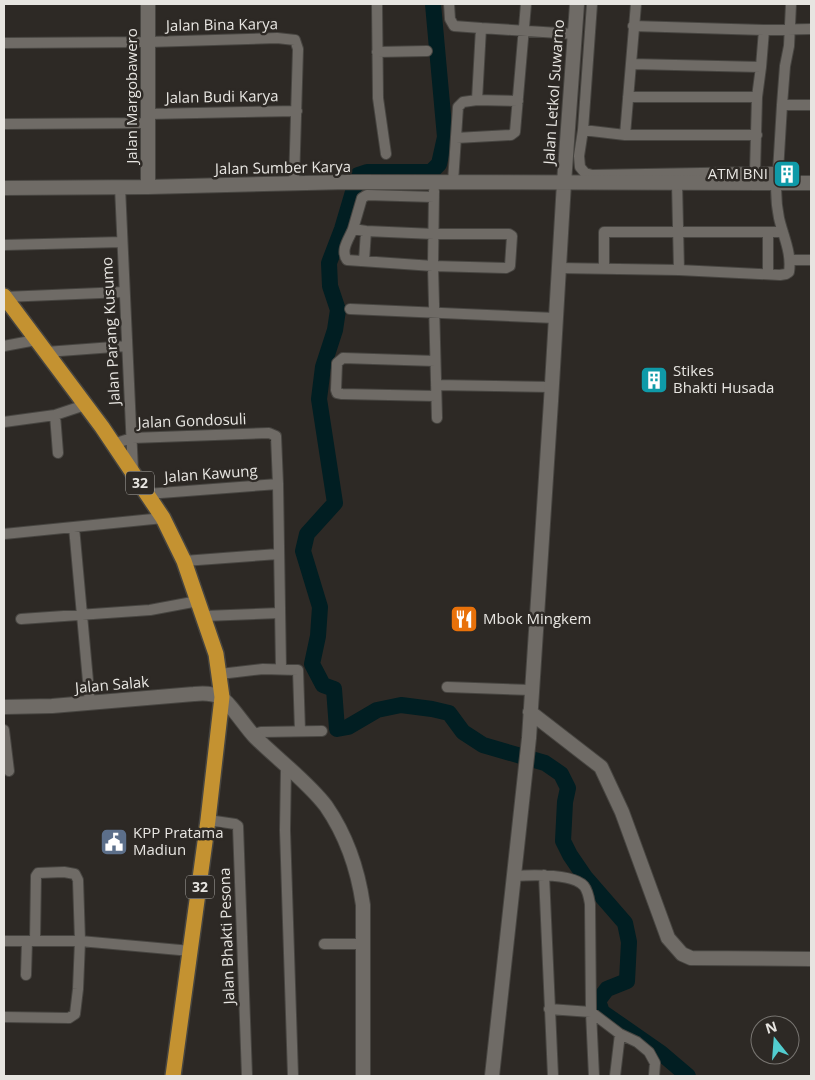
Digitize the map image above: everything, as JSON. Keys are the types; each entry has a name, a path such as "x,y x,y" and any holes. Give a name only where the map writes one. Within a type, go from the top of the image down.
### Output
{"highway":[{"name":"32","path":"4,296 113,444 163,518 184,561 216,654 222,697 208,820 173,1076"}],"street":[{"name":"Jalan Margobawero","path":"148,4 148,187"},
{"path":"377,4 376,52 378,98 386,154"},
{"path":"449,4 450,19 454,26 574,34"},
{"path":"456,138 514,134 526,4"},
{"name":"Jalan Letkol Suwarno","path":"492,1076 528,750 558,268 577,4"},
{"path":"592,4 580,156 580,167 585,173 592,175 755,172 777,178"},
{"path":"625,135 636,4"},
{"path":"558,268 788,273 790,260 779,218 777,178 791,4"},
{"path":"633,26 764,30 811,29"},
{"path":"477,100 481,28"},
{"path":"755,172 758,97 764,30"},
{"name":"Jalan Bina Karya","path":"4,43 291,39 296,42 298,49 297,110"},
{"path":"376,52 427,51"},
{"path":"632,64 761,67"},
{"path":"628,96 758,97"},
{"path":"453,182 458,107 463,102 477,100 518,101"},
{"path":"782,106 811,106"},
{"path":"294,183 297,110"},
{"name":"Jalan Budi Karya","path":"4,124 297,110"},
{"path":"583,130 625,135 757,135"},
{"name":"Jalan Sumber Karya","path":"4,188 148,187 348,182 677,183 777,178 811,183"},
{"path":"434,183 433,266 437,418"},
{"path":"677,183 679,270"},
{"name":"Jalan Parang Kusumo","path":"120,187 133,473"},
{"path":"353,229 434,234 509,234 512,236 510,266 433,266 347,260 345,258 344,251 362,198 367,195 434,197"},
{"path":"364,261 366,231"},
{"path":"604,269 604,232 783,232"},
{"path":"768,233 768,274"},
{"path":"4,245 122,242"},
{"path":"790,260 811,260"},
{"path":"4,296 124,292"},
{"path":"350,309 555,318"},
{"path":"4,346 36,340"},
{"path":"46,352 127,346"},
{"path":"436,361 343,358 337,363 336,390 342,394 436,396"},
{"path":"436,385 552,387"},
{"path":"4,422 55,415 84,405"},
{"path":"55,415 58,453"},
{"name":"Jalan Gondosuli","path":"113,444 132,438 273,433 277,438 278,484"},
{"path":"278,484 281,669"},
{"name":"Jalan Kawung","path":"147,494 278,484"},
{"path":"4,534 163,518"},
{"path":"74,527 90,703"},
{"path":"184,561 278,554"},
{"path":"21,619 150,610 198,601"},
{"path":"204,616 280,613"},
{"path":"220,674 296,669 299,672 300,731"},
{"path":"446,688 531,690"},
{"name":"Jalan Salak","path":"4,707 90,703 194,694 210,694 222,697"},
{"path":"222,697 252,735 310,789 325,806 340,830 352,857 360,882 363,905 363,1076"},
{"path":"530,712 601,766 622,812 665,932 673,946 682,954 691,958 811,959"},
{"path":"4,730 9,771"},
{"path":"252,735 261,732 322,731"},
{"path":"286,767 285,830 292,1076"},
{"name":"Jalan Bhakti Pesona","path":"208,820 238,826 247,1076"},
{"path":"4,1017 69,1018 74,1016 78,989 80,941 78,876 75,874 41,872 36,876 31,941 26,975"},
{"path":"514,876 565,878 580,883 589,896 594,1076"},
{"path":"544,876 553,1076"},
{"path":"4,941 80,941 191,951"},
{"path":"324,944 363,944"},
{"path":"550,1009 591,1012 620,1034 637,1042 652,1056 654,1076"},
{"path":"616,1076 620,1034"}],"waterway":[{"path":"433,4 445,137 439,164 431,172 367,172 358,175 342,229 329,263 330,286 338,310 335,330 323,367 319,399 335,503 307,534 303,551 320,607 318,636 312,664 323,685 334,689 337,729 348,727 377,710 401,705 432,709 449,713 463,732 483,745 545,763 561,774 568,788 565,802 563,841 585,877 625,923 629,942 627,981 607,989 598,1001 602,1012 661,1053 688,1076"}],"place":[{"name":"ATM BNI","path":"787,174"},
{"name":"Stikes Bhakti Husada","path":"654,380"},
{"name":"Mbok Mingkem","path":"464,619"},
{"name":"KPP Pratama Madiun","path":"114,842"}]}
